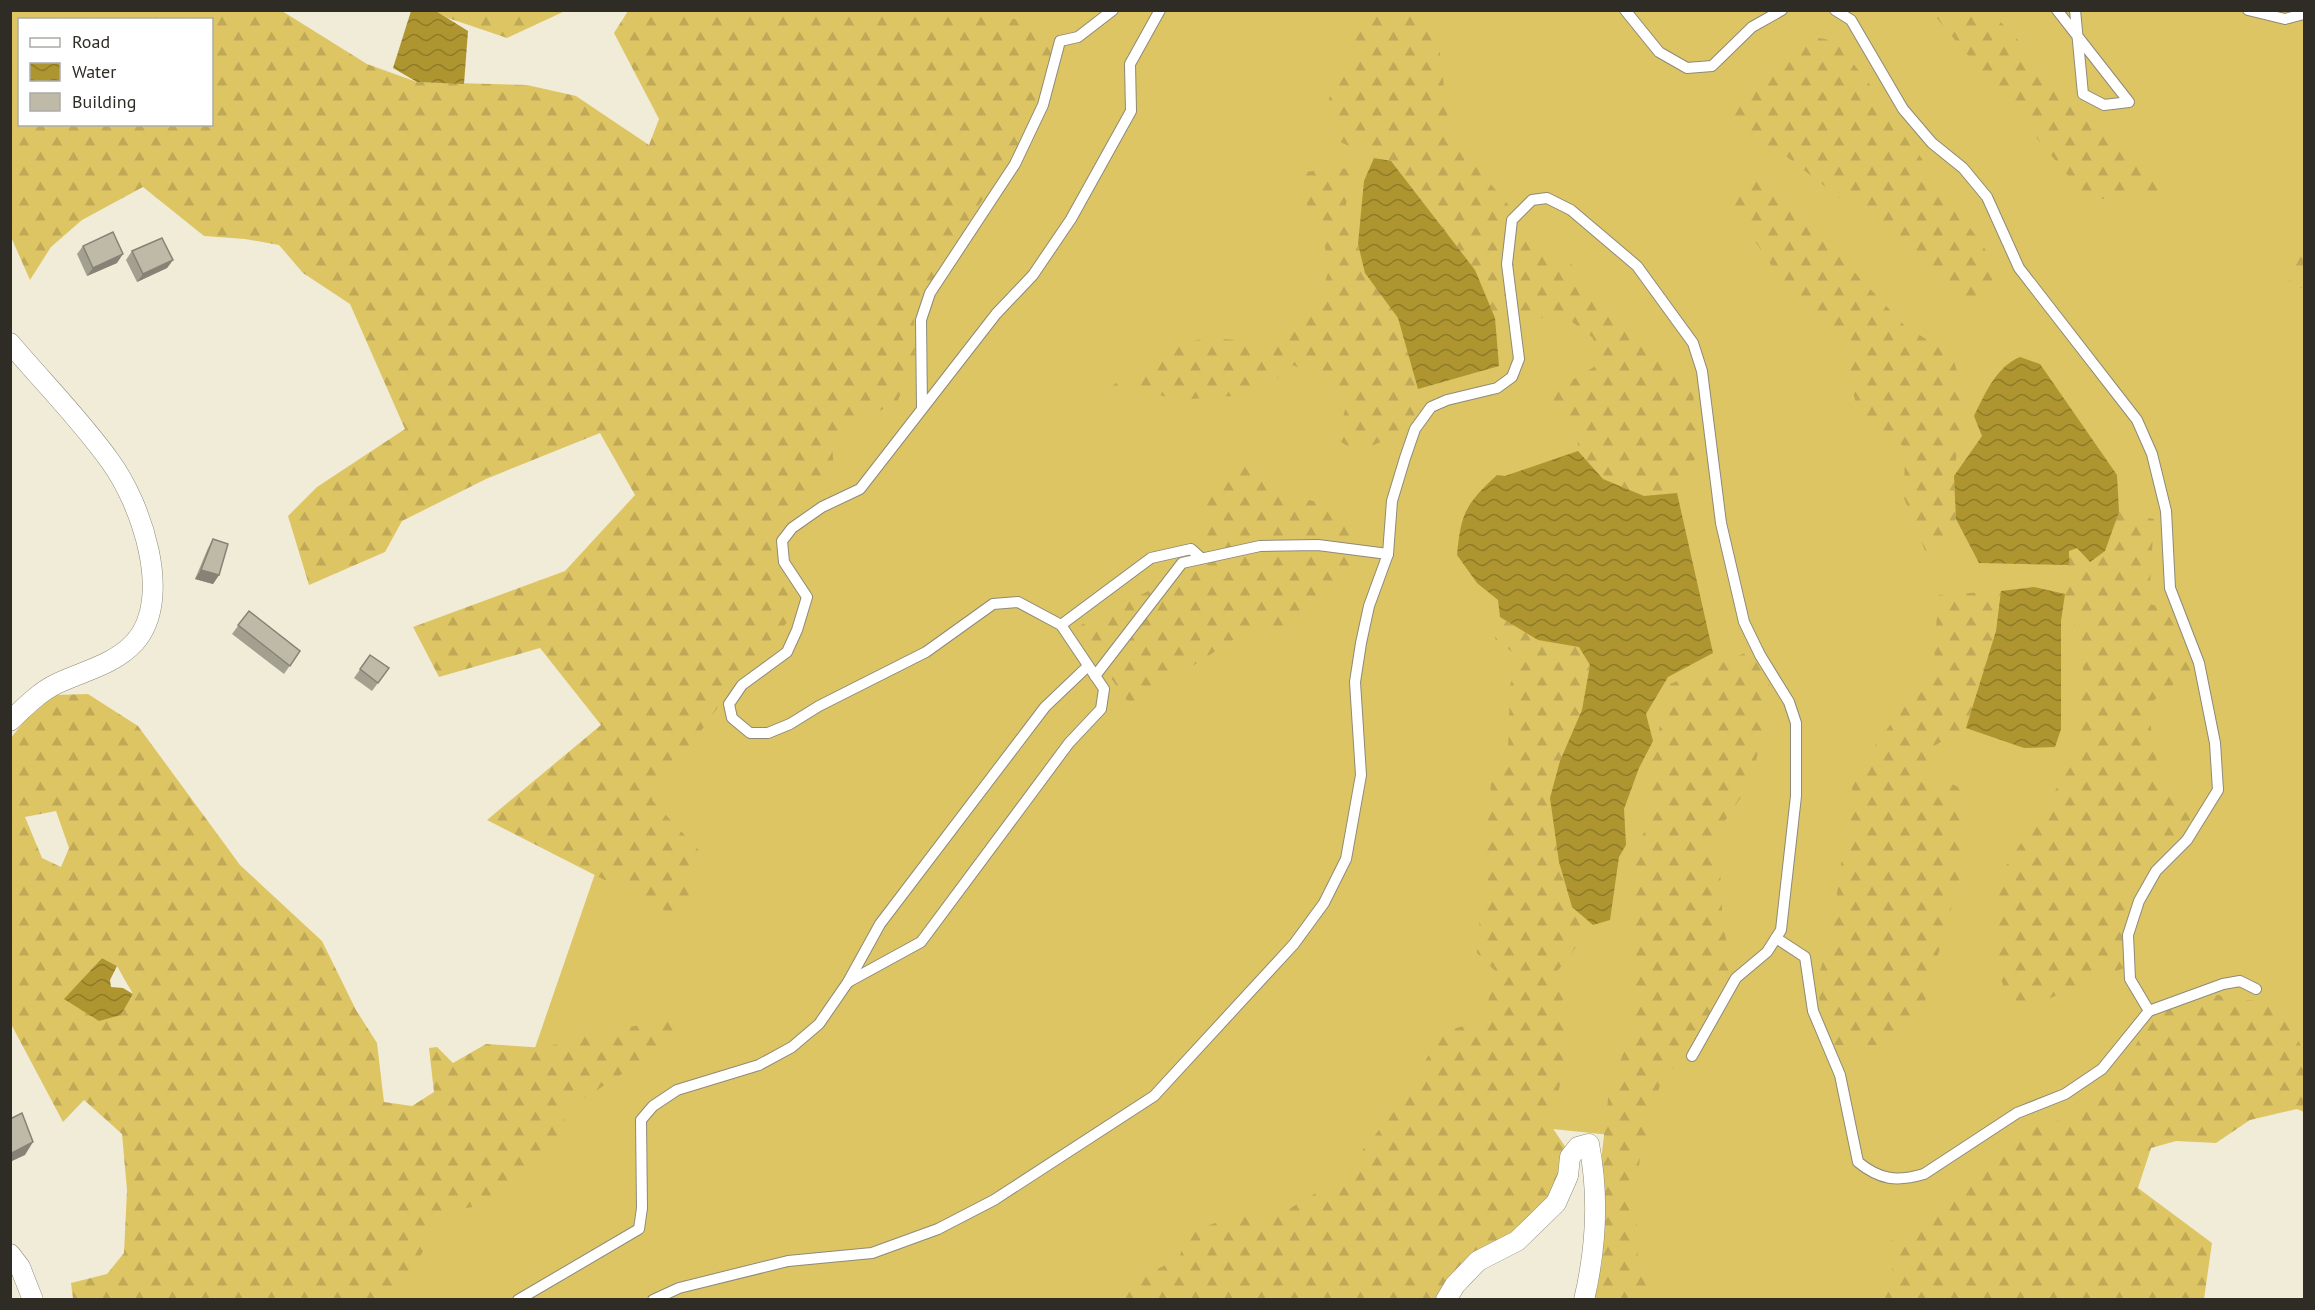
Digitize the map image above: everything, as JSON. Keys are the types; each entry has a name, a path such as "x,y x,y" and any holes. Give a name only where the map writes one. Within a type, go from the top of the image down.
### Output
{"street":[{"path":"10,343 110,460 127,487 149,551 154,591 154,603 148,624 135,642 118,658 54,685 32,700 10,721"},
{"path":"1446,1299 1455,1285 1478,1261 1517,1242 1556,1203 1568,1176 1570,1157 1578,1147 1588,1144 1594,1169 1593,1259 1584,1299"},
{"path":"10,1254 20,1267 33,1299"}],"lane":[{"path":"922,408 921,320 930,293 1015,164 1043,105 1060,41 1078,38 1113,10"},
{"path":"848,982 921,942 1069,743 1101,709 1104,689 1061,625 1018,602 993,604 926,652 819,706 790,724 768,733 750,733 732,718 729,704 742,685 768,669 787,652 798,630 807,597 783,562 782,541 792,528 822,507 860,489 996,314 1033,275 1071,219 1131,111 1130,64 1160,10"},
{"path":"1625,10 1659,52 1687,68 1712,66 1752,27 1782,10"},
{"path":"1835,10 1851,20 1903,109 1932,143 1963,168 1987,197 2019,268 2137,420 2152,454 2166,511 2170,588 2199,663 2215,744 2218,790 2187,840 2156,871 2139,901 2128,935 2130,979 2149,1011"},
{"path":"2057,10 2077,32 2129,102 2104,105 2083,94 2077,32 2075,10"},
{"path":"2248,10 2285,19 2304,14"},
{"path":"653,1299 679,1288 788,1261 872,1253 938,1229 994,1200 1154,1096 1294,944 1324,903 1346,859 1360,775 1355,682 1368,606 1388,554 1392,501 1415,429 1431,407 1447,400 1497,388 1512,377 1519,359 1507,264 1512,220 1532,200 1547,198 1571,210 1637,266 1693,343 1699,362 1721,523 1744,622 1760,655 1789,702 1796,723 1796,796 1781,930 1767,952 1736,978 1692,1056"},
{"path":"518,1299 639,1229 642,1208 641,1120 653,1106 677,1090 759,1065 792,1047 819,1024 848,982 880,924 1045,707 1092,671 1182,562 1260,546 1318,545 1388,554"},
{"path":"1061,625 1151,558 1191,549 1201,558"},
{"path":"1776,938 1805,957 1813,1011 1840,1075 1858,1162 1886,1179 1906,1179 1924,1174 2017,1113 2065,1094 2102,1069 2149,1011 2223,984 2240,981 2256,989"}],"green space":[{"path":"565,10 507,38 448,18 436,11"},
{"path":"10,11 282,11 367,64 417,82 527,85 576,96 649,145 659,119 614,33 628,11 973,11 1035,23 1056,44 1021,141 943,260 914,312 915,363 897,402 831,436 834,467 775,528 771,560 791,590 790,619 738,679 652,800 705,857 679,918 487,820 601,725 540,648 439,677 413,627 565,571 635,495 600,433 486,479 402,521 385,552 309,585 288,516 317,487 405,429 350,304 303,273 279,245 245,239 204,236 143,187 82,220 51,247 30,280 11,237"},
{"path":"912,11 2304,11 2304,1072 2242,1034 1901,1299 1633,1299 1620,1136 1438,1117 1199,1299 321,1300 518,1097 825,207"},
{"path":"1350,11 1430,11 1439,45 1450,136 1544,247 1568,261 1693,392 1698,453 1677,493 1644,496 1603,479 1578,451 1577,425 1550,413 1551,379 1574,379 1594,367 1593,338 1567,318 1495,318 1475,270 1392,162 1374,158 1336,140 1329,98 1349,69"},
{"path":"1931,11 1990,11 2162,190 2089,201"},
{"path":"1814,37 1835,41 1868,82 2006,279 1976,304 1782,153 1718,119"},
{"path":"1351,168 1344,220 1358,244 1365,273 1398,318 1418,389 1414,419 1391,438 1356,452 1337,439 1350,392 1293,365 1259,394 1178,400 1134,388 1106,390 1172,346 1206,338 1270,342 1314,310 1328,273 1323,231 1300,193 1302,172"},
{"path":"1754,172 1779,192 1905,326 1952,355 1964,393 1954,476 1956,519 1931,566 1904,498 1905,447 1860,422 1844,351 1795,300 1729,203"},
{"path":"2304,247 2304,288 2285,288"},
{"path":"1238,462 1280,492 1324,504 1357,530 1363,568 1287,630 1259,623 1131,706 1075,628 1206,562 1203,507"},
{"path":"2119,512 2154,519 2149,604 2167,608 2192,669 2147,706 2159,773 2198,809 2153,862 2133,891 2126,906 2122,938 2124,968 2033,1005 2009,1002 1994,959 1997,927 1992,902 2006,866 2075,760 2084,656 2065,594 2069,551 2077,547 2105,551"},
{"path":"2001,591 1996,631 1966,728 1925,751 1930,775 1964,789 1961,873 1922,1012 1890,1045 1834,1045 1820,1010 1818,977 1831,935 1854,775 1934,664 1938,595"},
{"path":"1500,617 1538,640 1579,647 1590,665 1582,710 1560,761 1553,829 1572,907 1593,925 1556,973 1571,1030 1559,1089 1548,1121 1568,1151 1555,1201 1443,1299 1112,1300 1130,1283 1179,1258 1188,1233 1237,1215 1289,1209 1339,1179 1393,1113 1443,1032 1483,1020 1496,972 1477,953 1491,783 1508,752 1510,686 1519,657 1495,639"},
{"path":"1750,651 1771,688 1752,781 1718,831 1723,927 1734,968 1692,1045 1660,1085 1641,1152 1636,1186 1638,1266 1652,1299 1592,1300 1602,1262 1602,1153 1609,1090 1628,1041 1637,975 1630,863 1650,819 1652,759 1670,684"},
{"path":"88,694 138,726 240,865 322,941 356,1010 377,1043 384,1102 412,1106 434,1092 429,1048 437,1047 453,1063 486,1044 546,1048 578,1036 674,1019 684,1034 563,1112 569,1139 491,1204 442,1212 416,1263 399,1282 373,1299 73,1299 71,1283 107,1274 124,1253 127,1190 122,1134 84,1100 63,1122 11,1024 10,739 26,719 55,695","holes":["56,811 69,848 61,867 42,858 25,817","102,958 117,966 133,994 121,1015 65,999"]},
{"path":"2211,994 2281,1005 2304,1052 2304,1112 2297,1109 2250,1120 2216,1143 2176,1141 2151,1148 2138,1188 2212,1243 2204,1299 1874,1300 1893,1284 1891,1241 1978,1180 1992,1150 2031,1122 2067,1120 2110,1091 2148,1023 2163,1009"}],"water":[{"path":"411,11 436,11 468,31 464,84 417,82 393,68"},
{"path":"1374,158 1391,161 1475,270 1495,318 1499,366 1418,389 1398,318 1365,273 1358,244 1364,181"},
{"path":"2020,357 2040,364 2117,475 2119,512 2105,551 2090,562 2077,548 2069,551 2069,565 1979,563 1956,519 1954,476 1982,436 1974,416 1998,374 2004,367"},
{"path":"1578,451 1603,479 1644,496 1677,493 1713,653 1668,677 1646,714 1653,741 1639,768 1624,809 1626,845 1619,857 1610,920 1593,925 1572,907 1559,862 1550,798 1560,761 1582,710 1590,665 1579,647 1538,640 1500,617 1498,600 1477,583 1457,555 1463,518 1467,510 1478,494 1497,475 1505,476"},
{"path":"2034,587 2065,594 2061,621 2061,729 2055,747 2024,748 1966,728 1996,631 2001,591"},
{"path":"102,958 117,966 110,980 111,987 123,988 133,994 121,1015 99,1021 64,999"}],"building":[{"path":"113,232 123,254 93,268 83,246"},
{"path":"162,238 173,260 143,274 132,251"},
{"path":"213,539 228,544 219,575 201,570"},
{"path":"249,611 300,651 290,666 238,625"},
{"path":"370,655 389,668 378,683 360,669"},
{"path":"22,1113 33,1142 10,1154 10,1119"}]}
